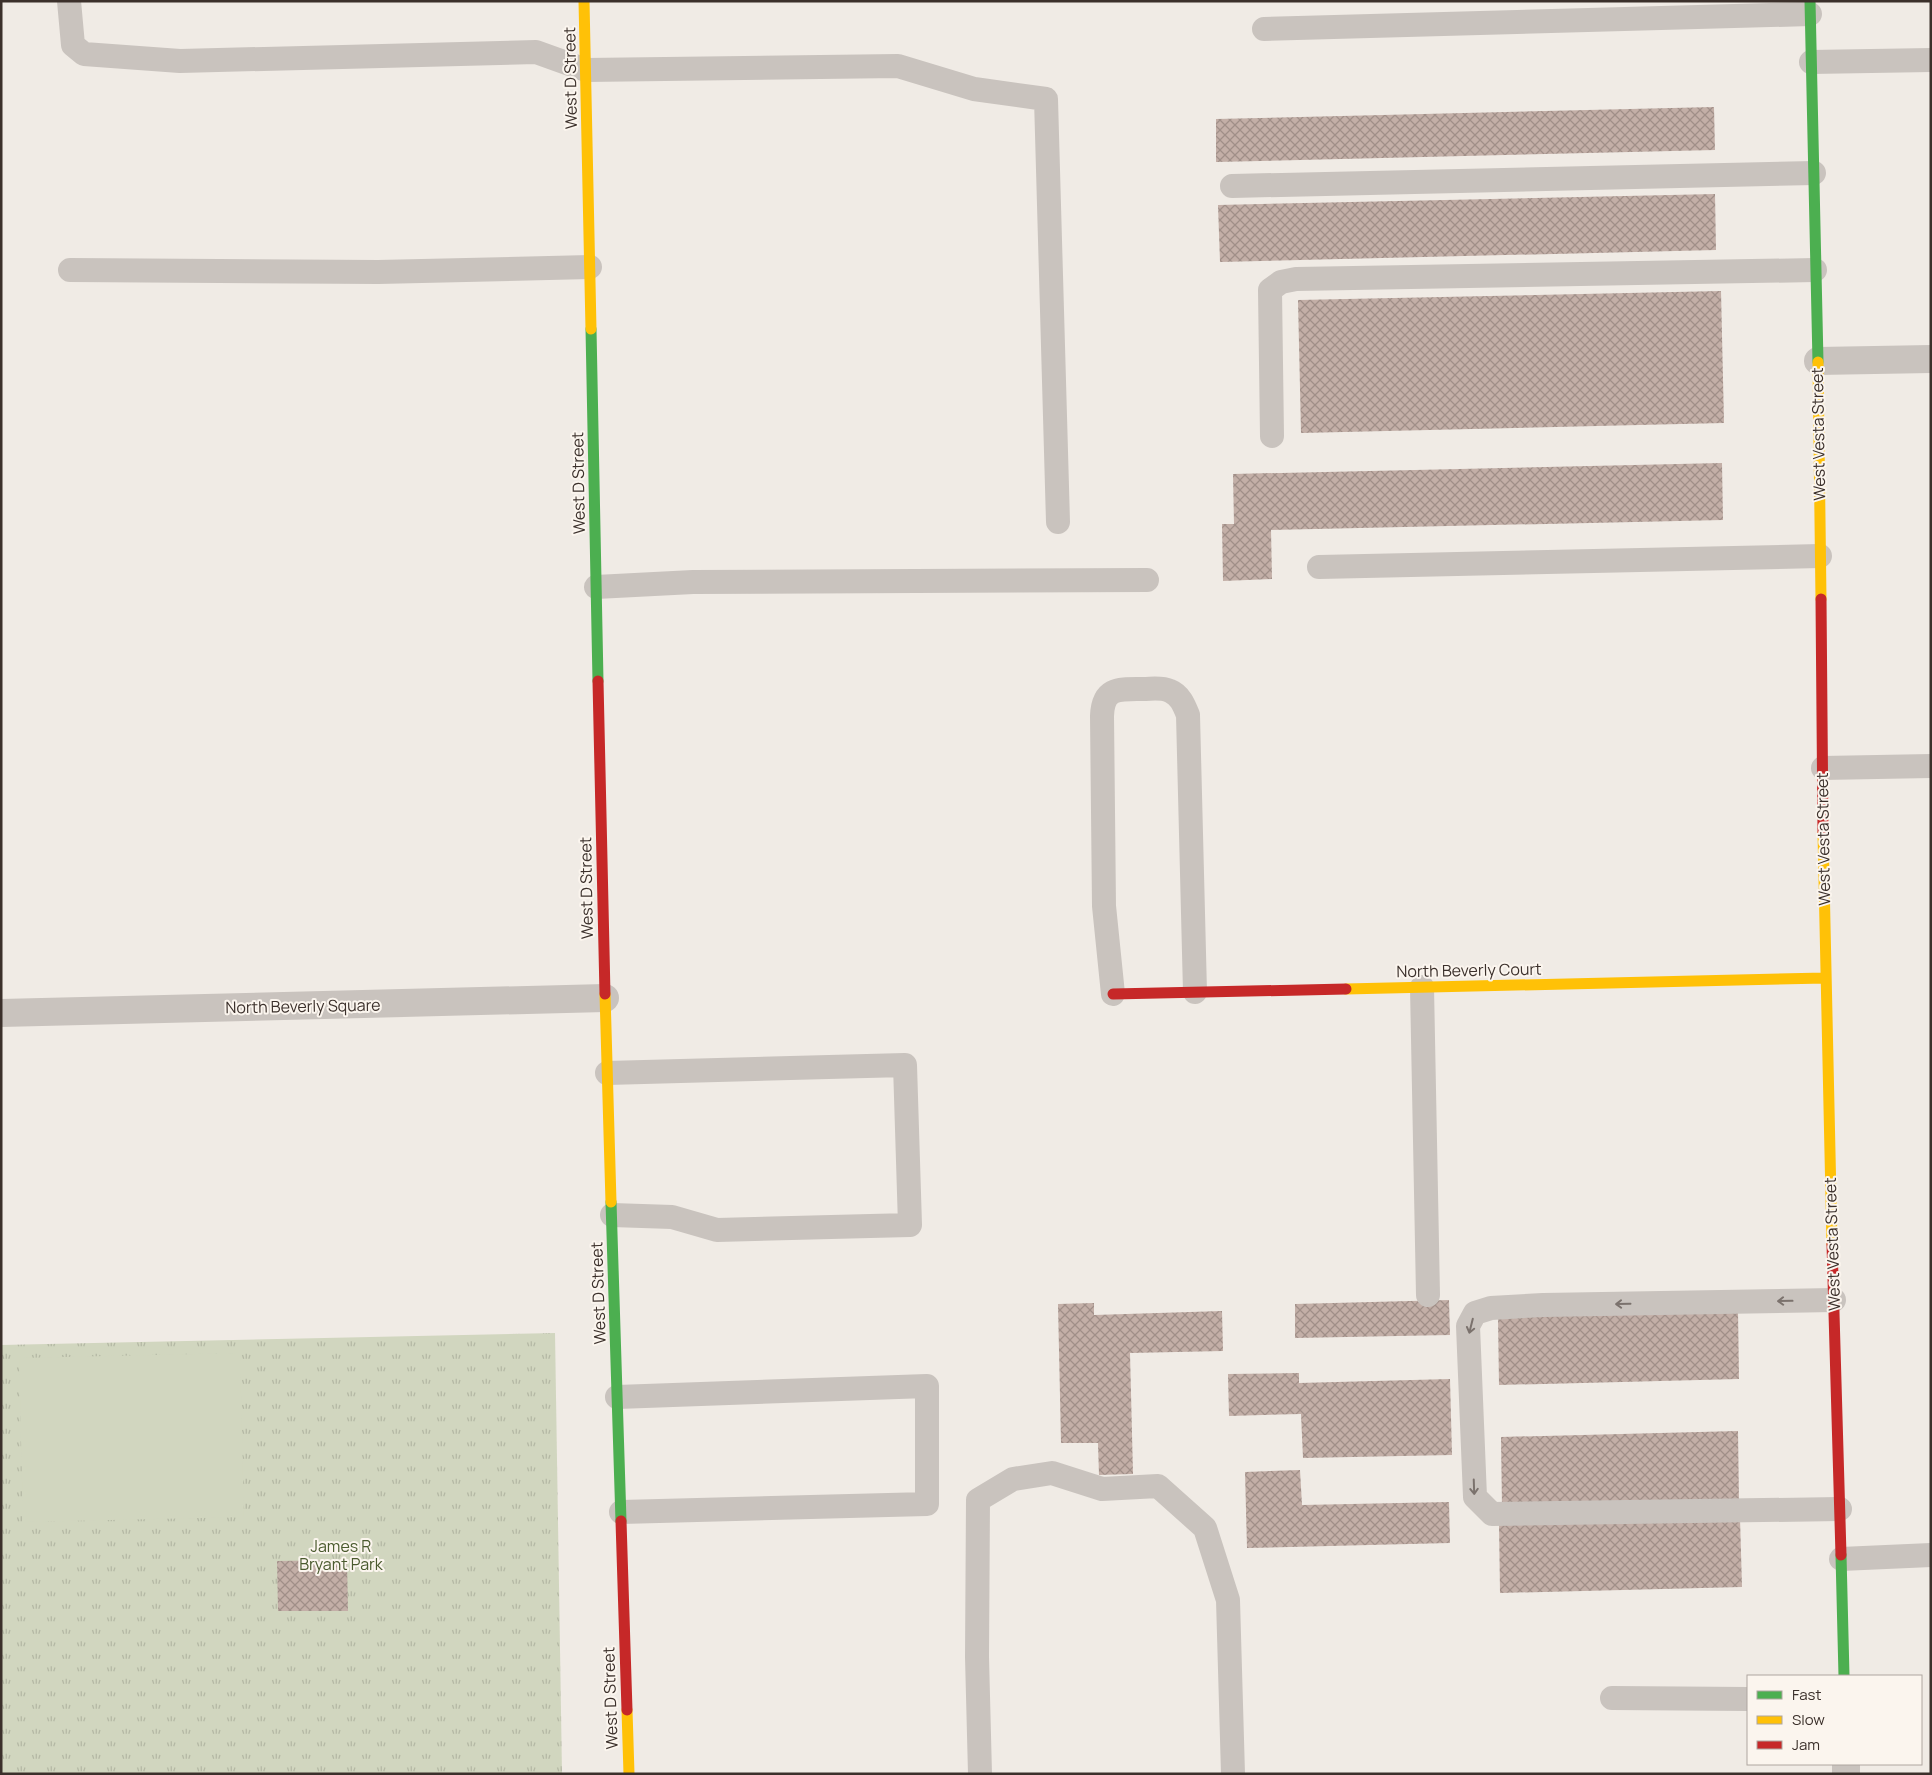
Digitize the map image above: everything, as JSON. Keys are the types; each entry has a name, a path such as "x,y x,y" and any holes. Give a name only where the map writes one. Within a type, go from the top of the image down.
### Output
{"street":[{"name":"West D Street","path":"584,1 605,998 629,1774"},
{"name":"West Vesta Street","path":"1810,8 1818,361 1825,978 1844,1675"},
{"path":"1818,361 1931,359"},
{"name":"North Beverly Court","path":"1113,994 1825,978"},
{"name":"North Beverly Square","path":"1,1013 605,998"}],"lane":[{"path":"69,1 73,45 84,54 180,61 536,52 586,70 898,66 974,89 1046,99 1058,522"},
{"path":"1264,29 1810,8"},
{"path":"1811,62 1931,60"},
{"path":"1232,186 1814,173"},
{"path":"70,270 378,272 590,267"},
{"path":"1272,436 1270,290 1281,282 1296,279 1815,270"},
{"path":"1319,567 1820,556"},
{"path":"596,587 703,582 1147,580"},
{"path":"1113,994 1104,906 1102,703 1114,691 1161,688 1178,696 1188,715 1195,992"},
{"path":"1823,768 1931,766"},
{"path":"1422,987 1428,1295"},
{"path":"607,1073 905,1065 910,1225 717,1230 672,1217 612,1215"},
{"path":"1834,1300 1543,1305 1491,1308 1475,1313 1468,1326 1475,1497 1492,1514 1840,1509"},
{"path":"617,1397 927,1386 927,1504 621,1512"},
{"path":"980,1774 977,1657 978,1500 1014,1479 1052,1474 1102,1489 1158,1486 1205,1528 1228,1600 1233,1774"},
{"path":"1840,1558 1931,1555"},
{"path":"1612,1698 1747,1699"}],"green space":[{"name":"James R Bryant Park","path":"555,1333 562,1774 1,1774 1,1345"},
{"path":"240,1353 244,1517 23,1522 19,1358"}],"building":[{"path":"1714,107 1715,150 1216,162 1216,119"},
{"path":"1715,194 1716,250 1220,262 1218,205"},
{"path":"1721,291 1724,423 1301,433 1298,300"},
{"path":"1722,463 1723,520 1271,530 1272,579 1223,581 1222,524 1234,524 1233,474"},
{"path":"1449,1300 1450,1335 1295,1338 1295,1304"},
{"path":"1094,1303 1094,1315 1222,1311 1223,1351 1130,1353 1133,1474 1099,1475 1098,1443 1061,1443 1058,1304"},
{"path":"1738,1311 1739,1379 1499,1385 1498,1317"},
{"path":"1299,1373 1299,1383 1450,1379 1452,1455 1303,1458 1301,1414 1229,1416 1228,1374"},
{"path":"1738,1431 1739,1503 1502,1509 1501,1437"},
{"path":"1300,1470 1302,1505 1449,1502 1450,1543 1247,1548 1245,1472"},
{"path":"1740,1518 1742,1587 1500,1593 1499,1524"},
{"path":"347,1560 348,1611 278,1611 277,1561"}],"traffic: fast":[{"path":"1810,1 1818,362"},
{"path":"591,329 598,681"},
{"path":"611,1202 621,1521"},
{"path":"1841,1555 1844,1675"}],"traffic: slow":[{"path":"584,1 591,329"},
{"path":"1818,362 1821,599"},
{"path":"1823,833 1832,1244"},
{"path":"1346,989 1825,978"},
{"path":"605,994 611,1202"},
{"path":"627,1710 629,1774"}],"traffic: jam":[{"path":"1821,599 1823,833"},
{"path":"598,681 605,994"},
{"path":"1113,994 1346,989"},
{"path":"1832,1244 1841,1555"},
{"path":"621,1521 627,1710"}]}
